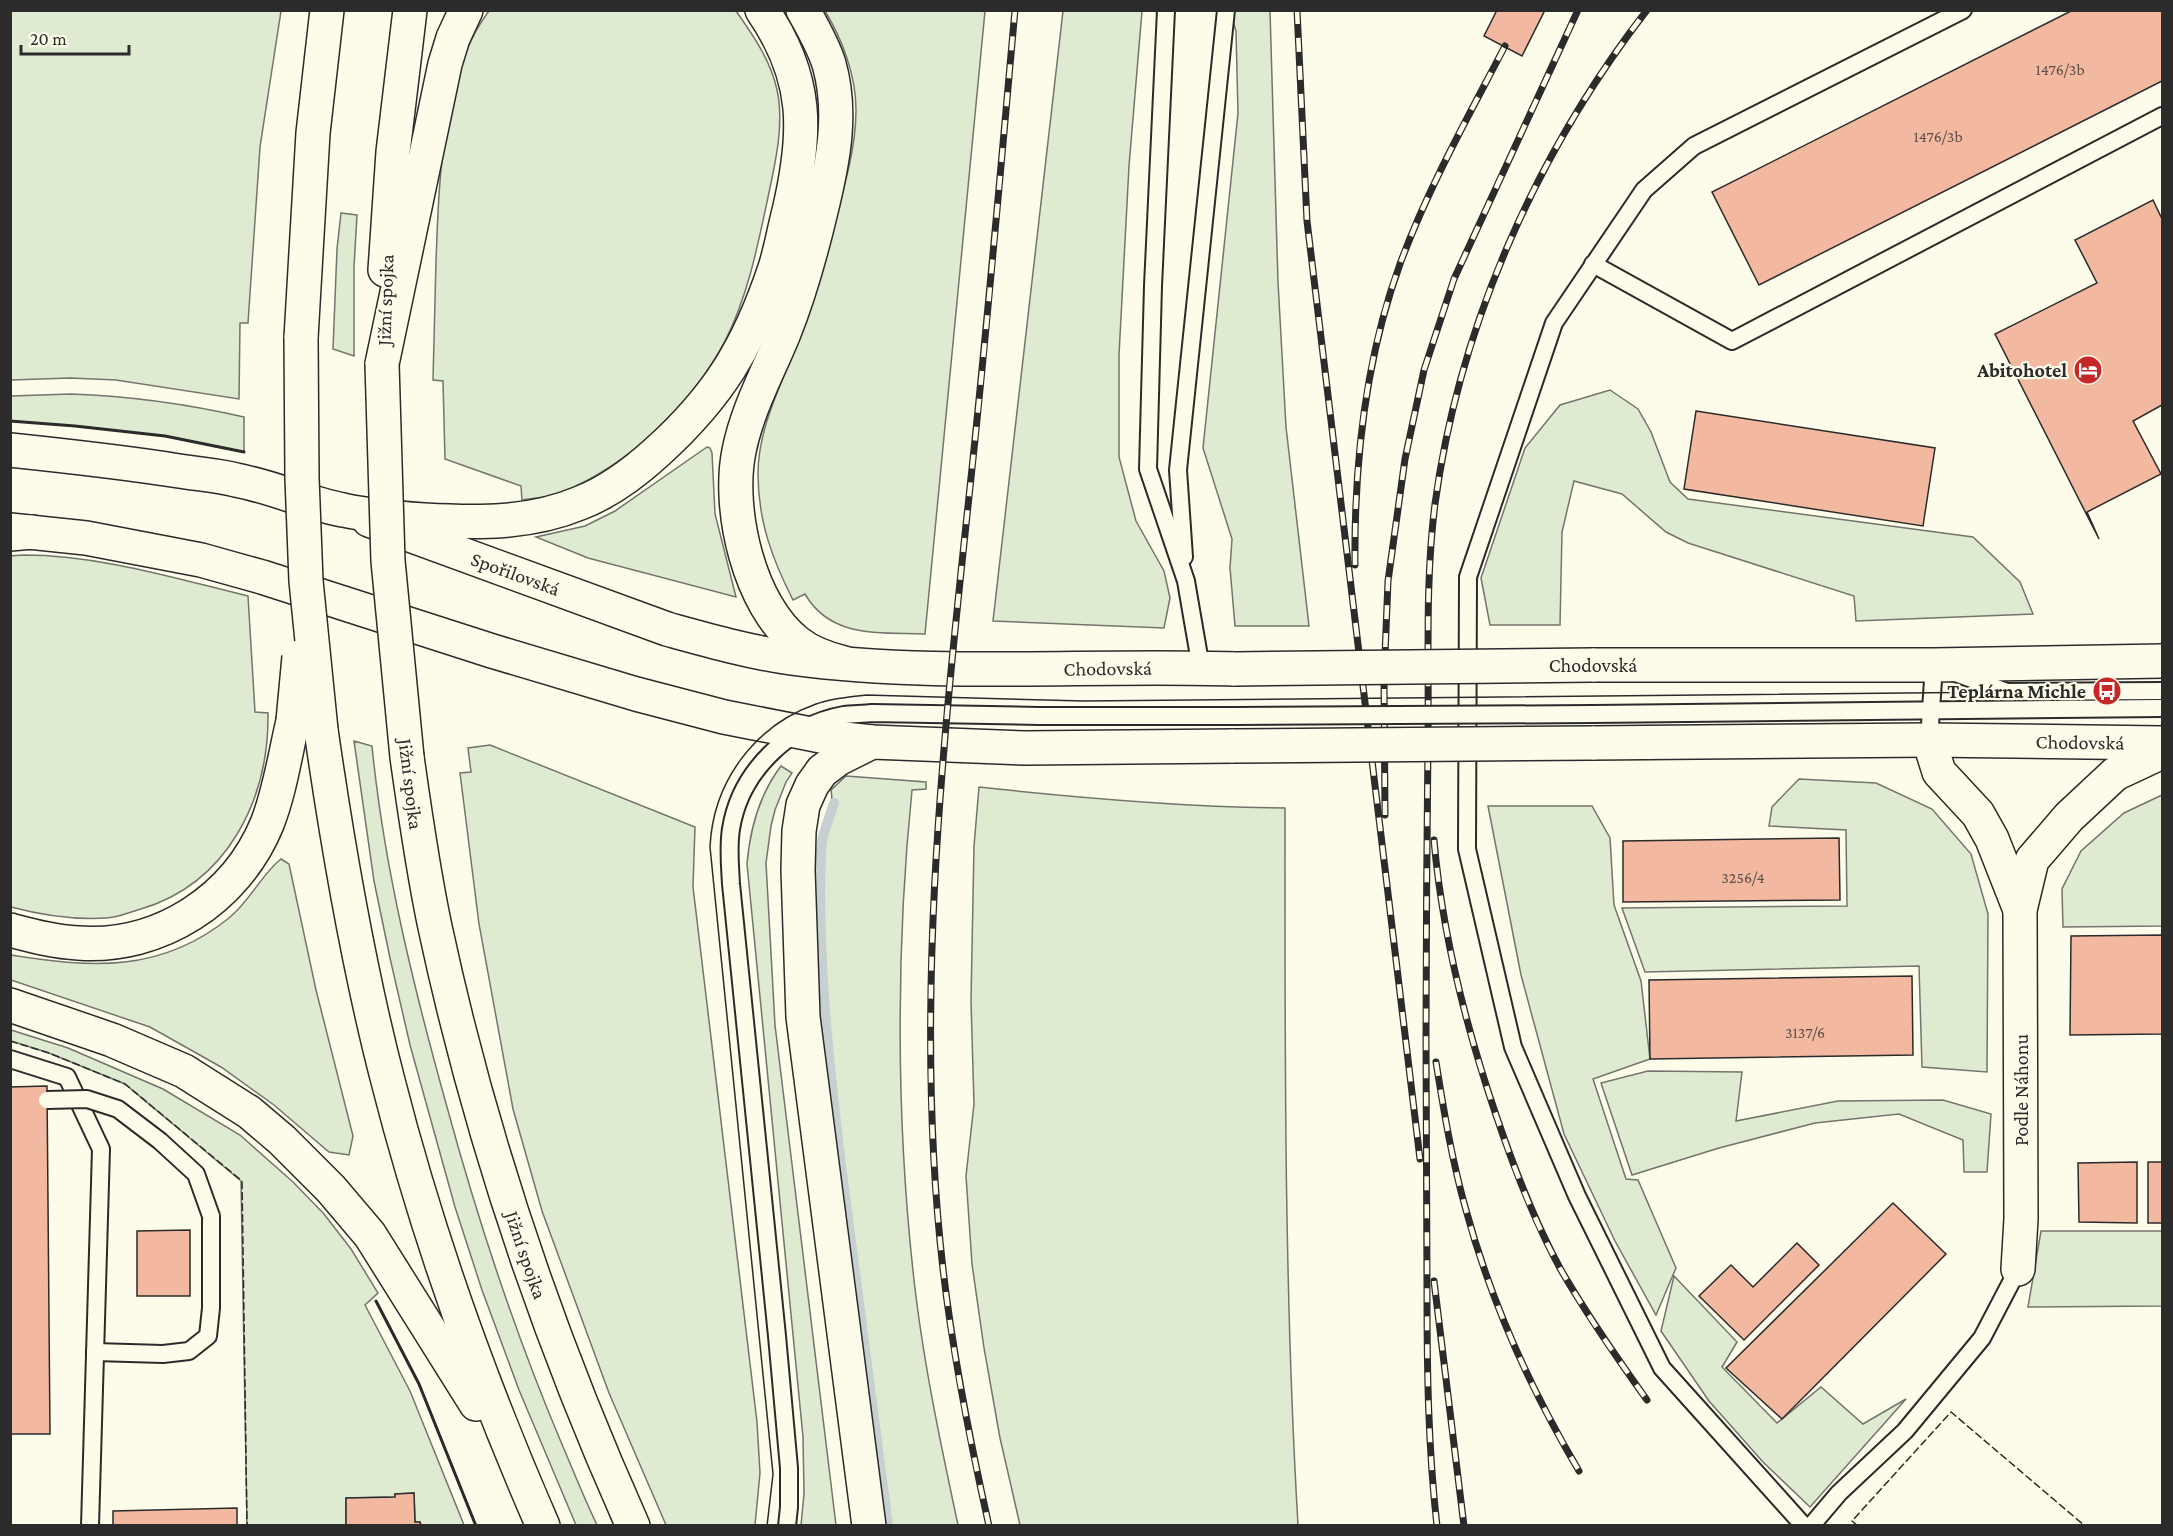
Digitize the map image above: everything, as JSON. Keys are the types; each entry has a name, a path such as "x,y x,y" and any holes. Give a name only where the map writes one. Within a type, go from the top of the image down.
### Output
{"main road":[{"path":"327,10 313,133 301,338 307,726 391,1091 411,1167 457,1310 482,1378 543,1526"},
{"name":"Jižní spojka","path":"410,10 393,152 382,364 388,561 407,757 419,842 434,926 453,1009 504,1185 567,1370 633,1526"},
{"path":"382,364 445,64 465,10"},
{"path":"343,510 395,518 448,521 502,521 551,513 579,504 621,481 656,453 698,412 732,367 756,320 777,260 795,184 801,147 802,117 799,90 784,46 762,10"},
{"path":"803,10 823,47 834,87 837,110 834,154 813,247 800,290 744,431 735,476 736,501 741,531 753,575 771,612 783,629 798,643 812,652 844,663"},
{"name":"Spořilovská","path":"10,450 93,458 237,480 343,510 667,629 718,643 789,658 900,668 1024,670"},
{"path":"10,466 93,458"},
{"path":"18,532 140,546 201,560 636,694 724,717 826,737 872,742"},
{"name":"Chodovská","path":"1024,670 1592,665 1934,665 2163,661"},
{"name":"Chodovská","path":"872,742 1025,748 1234,731 1930,725 2163,743"},
{"name":"Podle Náhonu","path":"1930,725 1940,772 1978,814 1992,838 2020,910"},
{"path":"10,930 50,940 80,944 112,942 143,936 170,927 194,913 216,896 236,875 254,850 307,726"},
{"path":"869,1526 803,1017 798,870 803,805 812,785 822,771 838,759 872,742"},
{"name":"Podle Náhonu","path":"2018,1269 2021,1219 2020,910 2032,860 2069,818 2115,774 2163,752"},
{"path":"10,1005 112,1040 184,1071 249,1112 303,1158 370,1235 522,1476"}],"lane":[{"path":"1166,10 1153,286 1148,469 1186,581"},
{"path":"1201,668 1186,581 1178,470 1226,10"},
{"path":"1804,1526 1662,1368 1582,1207 1514,1047 1467,849 1468,577 1554,323 1644,190 1694,146 1963,10"},
{"path":"1593,264 1732,341 2163,116"},
{"path":"2163,691 2007,692 1934,665 1930,725 2163,708"},
{"path":"787,1526 788,1457 731,884 729,846 734,814 744,788 771,753 799,732 844,715 872,713 1039,716 1234,731"},
{"path":"10,1059 66,1077 101,1149 90,1526"},
{"path":"47,1100 87,1099 118,1109 160,1141 196,1174 211,1216 211,1308 208,1336 189,1351 163,1354 95,1352"},
{"path":"1811,1526 1839,1492 1905,1431 1982,1338 2018,1269"}],"green space":[{"path":"10,11 281,11 260,147 248,323 240,323 239,399 116,380 70,378 11,380"},
{"path":"489,11 736,11 766,59 777,90 780,118 775,161 755,255 733,325 712,363 681,405 643,442 622,458 601,473 560,494 522,500 521,486 445,459 443,381 433,380 439,199 446,131 461,66 473,36"},
{"path":"825,11 985,11 925,634 858,630 828,619 816,609 805,594 793,600 773,554 761,507 758,474 761,442 797,340 840,200 853,146 856,110 854,84 842,45"},
{"path":"1063,11 1142,11 1129,166 1119,355 1119,457 1136,521 1164,571 1170,598 1164,628 993,621"},
{"path":"1230,11 1270,11 1278,282 1286,427 1309,626 1235,626 1230,568 1232,539 1203,448 1238,113 1236,31"},
{"path":"341,213 357,215 354,267 354,356 333,349 337,249"},
{"path":"1610,390 1638,409 1651,432 1670,482 1688,499 1973,537 2020,582 2033,614 1856,621 1854,596 1688,543 1666,532 1622,494 1574,481 1562,532 1560,625 1490,625 1481,578 1525,448 1560,405"},
{"path":"71,394 158,401 244,417 244,452 165,436 11,421 11,396"},
{"path":"707,447 712,453 715,514 736,597 588,558 536,537 585,526 615,511"},
{"path":"23,555 108,563 248,596 255,712 268,713 261,776 251,806 237,834 220,858 198,879 171,897 119,916 70,918 11,907 10,556"},
{"path":"354,741 372,746 392,883 435,1063 471,1192 528,1360 597,1525 576,1525 519,1390 482,1290 455,1207 410,1045 390,958 374,881"},
{"path":"490,745 695,827 693,887 757,1422 760,1473 755,1525 666,1525 609,1393 542,1211 513,1109 479,924 460,773 471,772 468,748"},
{"path":"781,766 792,773 775,810 766,863 775,1025 836,1525 801,1525 804,1494 803,1437 747,864 750,838 761,800"},
{"path":"846,776 926,782 926,789 912,790 903,909 900,1030 903,1152 907,1212 921,1335 958,1525 888,1525 840,1157 822,966 820,889 822,842 830,813 831,790"},
{"path":"1799,779 1876,783 1932,809 1971,854 1988,914 1987,1072 1922,1067 1919,966 1645,972 1622,908 1847,906 1846,830 1769,826 1772,807"},
{"path":"979,787 1131,801 1285,808 1288,1257 1298,1525 1020,1525 1000,1438 984,1348 972,1264 966,1176 974,1104 971,1001 974,846"},
{"path":"2162,795 2162,926 2063,927 2062,889 2081,851 2124,813"},
{"path":"1488,806 1592,806 1610,838 1614,905 1641,981 1650,1059 1593,1079 1626,1179 1638,1180 1676,1268 1656,1315 1615,1241 1564,1134 1521,975"},
{"path":"281,859 289,864 316,990 353,1136 349,1155 329,1152 274,1105 221,1067 150,1027 11,980 11,955 98,964 125,962 178,949 203,936 229,918"},
{"path":"11,1030 68,1048 163,1089 240,1135 293,1182 324,1214 351,1249 378,1293 365,1305 410,1391 464,1525 421,1525 420,1522 415,1522 414,1493 395,1494 395,1497 346,1498 346,1525 247,1525 241,1181 125,1084 49,1053 11,1041"},
{"path":"1648,1071 1742,1072 1736,1121 1838,1101 1943,1100 1991,1114 1987,1172 1964,1172 1963,1140 1899,1114 1815,1123 1719,1148 1632,1175 1601,1083"},
{"path":"2041,1231 2162,1231 2162,1306 2028,1307"},
{"path":"1674,1276 1737,1342 1722,1367 1777,1423 1821,1387 1863,1424 1906,1399 1810,1507 1763,1462 1709,1401 1661,1331"}],"building":[{"path":"1497,10 1545,10 1522,56 1484,36"},
{"path":"2073,10 2162,10 2162,81 1759,285 1712,192"},
{"name":"Abitohotel","path":"2153,200 2162,219 2162,405 2133,421 2161,474 2087,512 2099,539 1995,334 2097,283 2075,240"},
{"path":"1696,411 1935,448 1923,526 1684,489"},
{"path":"1839,838 1840,900 1623,902 1623,841"},
{"path":"2162,935 2162,1034 2070,1035 2071,936"},
{"path":"1912,976 1913,1055 1650,1059 1649,980"},
{"path":"47,1086 50,1434 10,1434 10,1087"},
{"path":"2137,1162 2137,1223 2079,1222 2078,1163"},
{"path":"2148,1162 2162,1162 2162,1223 2148,1223"},
{"path":"1893,1203 1946,1254 1782,1419 1726,1368"},
{"path":"190,1230 190,1296 137,1296 137,1231"},
{"path":"1797,1243 1819,1265 1744,1340 1699,1296 1731,1265 1753,1287"},
{"path":"414,1493 415,1522 420,1522 421,1526 346,1526 346,1498 395,1497 395,1494"},
{"path":"237,1508 237,1526 113,1526 113,1511"}],"waterway":[{"path":"834,803 823,836 821,850 822,966 840,1157 888,1526"}],"tram line":[{"path":"767,1526 773,1474 710,847 719,800 729,779 741,759 774,726 816,704 866,695 1084,701 2007,692"}],"railway":[{"path":"989,1526 963,1398 943,1269 935,1174 931,1079 931,983 934,888 949,696 987,320 1015,10"},
{"path":"1297,10 1307,221 1420,1159"},
{"path":"1385,815 1384,679 1388,581 1405,459 1424,370 1454,279 1578,10"},
{"path":"1437,1526 1428,1379 1426,1070 1428,622 1435,504 1446,437 1463,372 1484,307 1509,244 1538,182 1571,122 1607,65 1647,10"},
{"path":"1355,565 1357,489 1364,413 1378,337 1388,300 1423,208 1505,46"},
{"path":"1434,840 1449,945 1465,1014 1485,1082 1517,1174 1542,1233 1561,1270 1647,1400"},
{"path":"1436,1062 1457,1173 1487,1278 1529,1377 1579,1471"},
{"path":"1434,1281 1464,1526"}],"fence":[{"path":"10,1041 49,1053 125,1084 242,1181 247,1526"},
{"path":"1858,1526 1852,1521 1951,1412 2085,1526"}],"wall":[{"path":"10,421 165,436 244,452"},
{"path":"376,1301 419,1384 476,1526"}],"place":[{"name":"Abitohotel","path":"2088,370"},
{"name":"Teplárna Michle","path":"2107,691"}]}
